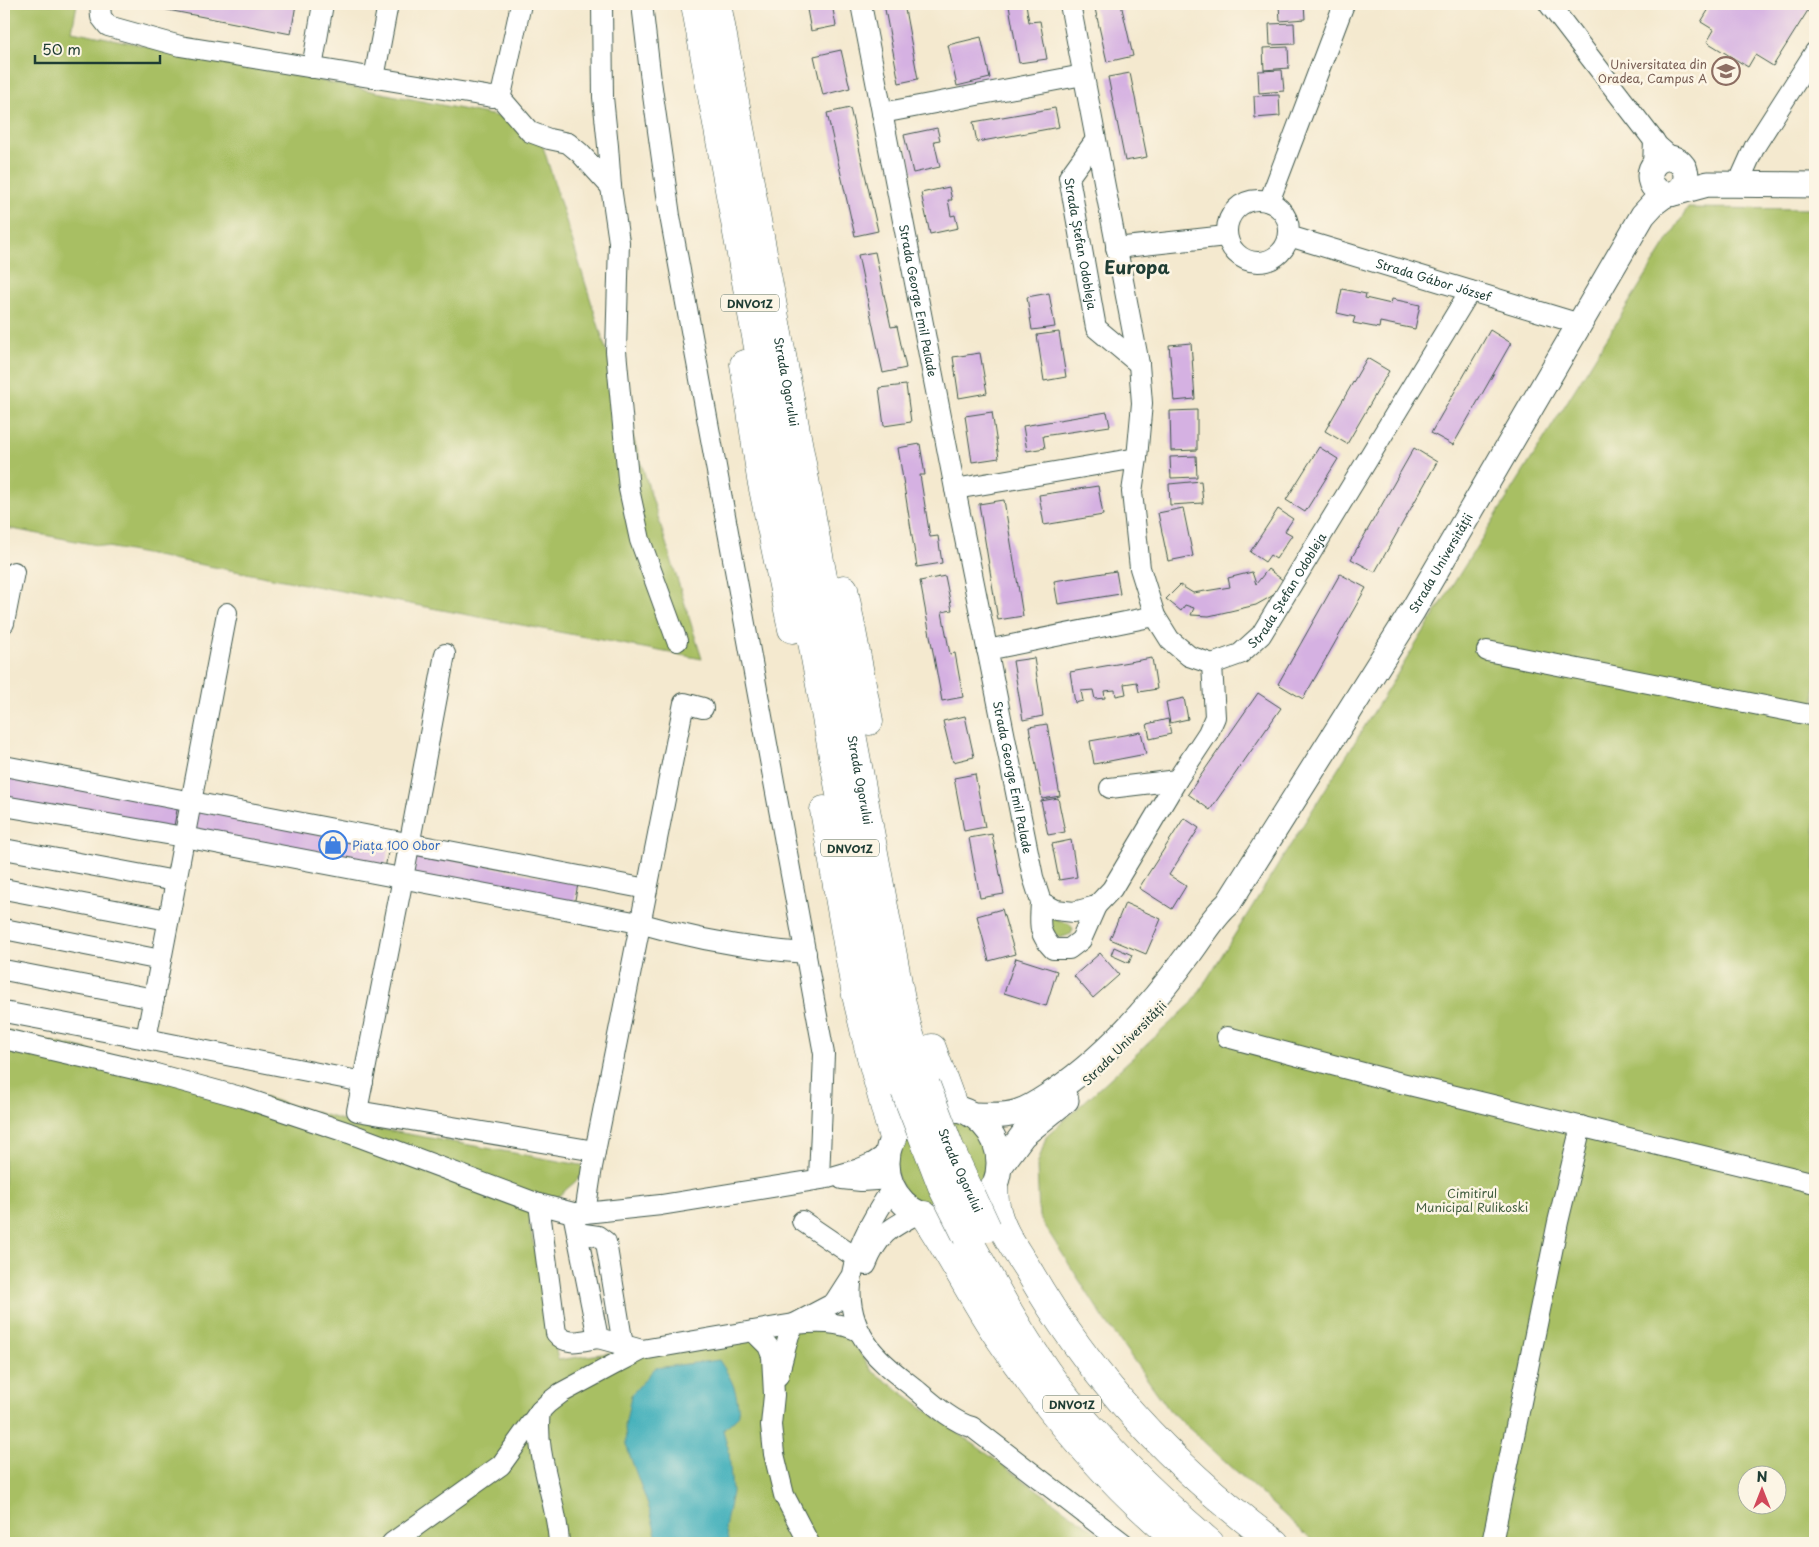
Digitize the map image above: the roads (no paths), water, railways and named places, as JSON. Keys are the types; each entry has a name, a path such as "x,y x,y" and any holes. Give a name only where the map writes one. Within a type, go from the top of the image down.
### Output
{"highway":[{"name":"Strada Ogorului","path":"695,4 736,164"},
{"name":"Strada Ogorului","path":"717,4 736,164 795,543 881,1008 915,1088 943,1189 1010,1273 1071,1365 1132,1441 1183,1493 1244,1543"},
{"path":"890,1146 856,995 797,654 761,479 726,247 721,183 736,164 756,180 763,204 855,642 912,979 926,1032 963,1111"},
{"path":"997,1176 996,1206 1002,1225 1048,1304 1116,1396 1154,1438 1199,1481 1275,1543"},
{"path":"921,1214 948,1252 995,1331 1075,1440 1116,1482 1181,1543"},
{"name":"Strada Ogorului","path":"977,1233 1004,1304 1058,1386 1109,1449 1166,1505 1210,1543"}],"main road":[{"path":"1667,176 1700,177 1729,184 1815,185"},
{"name":"Strada Universității","path":"997,1176 1023,1135 1082,1087 1152,1018 1197,962 1224,919 1228,904 1413,610 1643,215 1654,203 1667,176"},
{"name":"Strada Universității","path":"963,1111 1008,1115 1020,1112 1044,1099 1077,1076 1140,1016 1189,954 1217,913 1228,904"},
{"path":"939,1107 963,1111 985,1124 993,1136 998,1151 997,1176 982,1203 965,1215 937,1218 921,1214 900,1198 892,1184 888,1171 890,1146 901,1126 918,1113 939,1107"}],"street":[{"path":"100,4 100,17 108,26 180,46 484,97 499,96"},
{"path":"312,68 323,4"},
{"path":"374,78 388,4"},
{"path":"499,96 509,64 521,4"},
{"path":"602,4 603,97 611,187 619,242 616,351 629,489 640,540 677,640"},
{"path":"642,4 670,216 824,1054 824,1179"},
{"name":"Strada George Emil Palade","path":"861,4 955,489 1033,876 1041,902 1040,924 1042,938 1053,949 1069,949 1081,940 1096,906 1112,889 1177,780 1208,733 1215,717 1212,664"},
{"path":"1070,4 1139,364 1142,403 1132,492 1140,568 1155,616 1170,640 1190,656 1212,664"},
{"path":"1269,202 1344,4"},
{"path":"1549,4 1654,140 1667,176"},
{"path":"1729,184 1756,146 1815,52"},
{"path":"882,113 1083,75"},
{"path":"499,96 530,132 548,139 568,143 580,153 611,187"},
{"name":"Strada Ștefan Odobleja","path":"1095,141 1069,177 1096,328 1139,364"},
{"path":"1253,200 1269,202 1278,206 1285,215 1288,225 1288,236 1281,251 1273,258 1262,262 1252,262 1240,257 1232,249 1226,236 1227,223 1231,213 1243,203 1253,200"},
{"path":"1116,248 1226,236"},
{"name":"Strada Gábor József","path":"1288,236 1580,324"},
{"name":"Strada Ștefan Odobleja","path":"1212,664 1240,654 1261,635 1470,291"},
{"path":"955,489 1137,458"},
{"path":"4,622 14,572"},
{"path":"146,1039 227,613"},
{"path":"988,650 1155,616"},
{"path":"1486,651 1815,716"},
{"path":"446,654 404,878 357,1111 595,1152"},
{"path":"598,1338 577,1233 579,1213 595,1152 645,924 647,889 684,702 703,708"},
{"path":"4,766 647,889"},
{"path":"1110,788 1177,780"},
{"path":"4,806 404,878 645,924 671,932 750,947 806,953"},
{"path":"4,848 175,881"},
{"path":"4,889 168,920"},
{"path":"1041,902 1056,910 1074,912 1096,906"},
{"path":"4,930 161,960"},
{"path":"4,970 154,999"},
{"path":"4,1012 363,1082"},
{"path":"1228,1037 1402,1083 1815,1183"},
{"path":"4,1040 156,1074 244,1098 349,1133 539,1204 579,1213 640,1207 824,1179 873,1163 890,1146"},
{"path":"1492,1543 1558,1222 1581,1126"},
{"path":"824,1179 861,1180 892,1184 855,1257 857,1282 869,1324 884,1346 918,1380 967,1417 972,1427"},
{"path":"539,1204 556,1333 564,1341 572,1342 598,1338 632,1348"},
{"path":"392,1543 501,1465 540,1411 561,1393 632,1348 817,1322 832,1318 841,1313 851,1304 857,1282 877,1242 892,1227 921,1214"},
{"path":"802,1221 855,1257"},
{"path":"577,1233 598,1236 606,1242 632,1348"},
{"path":"809,1543 784,1494 774,1454 771,1425 774,1395 788,1335 794,1324 834,1303 857,1282"},
{"path":"851,1304 860,1332 871,1350 884,1364 962,1424 972,1427 1123,1543"},
{"path":"817,1322 848,1326 860,1332"},
{"path":"753,1331 768,1346 772,1356 774,1395"},
{"path":"540,1411 538,1427 558,1523 559,1543"}],"water":[{"path":"719,1360 734,1386 739,1415 723,1430 729,1451 732,1492 725,1528 729,1543 658,1543 650,1511 626,1445 625,1426 631,1395 655,1368"}],"place":[{"name":"Universitatea din Oradea, Campus A","path":"1726,71"},
{"name":"Piața 100 Obor","path":"333,845"}],"district":[{"name":"Europa","path":"1137,266"}],"park label":[{"name":"Cimitirul Municipal Rulikoski","path":"1472,1200"}]}
